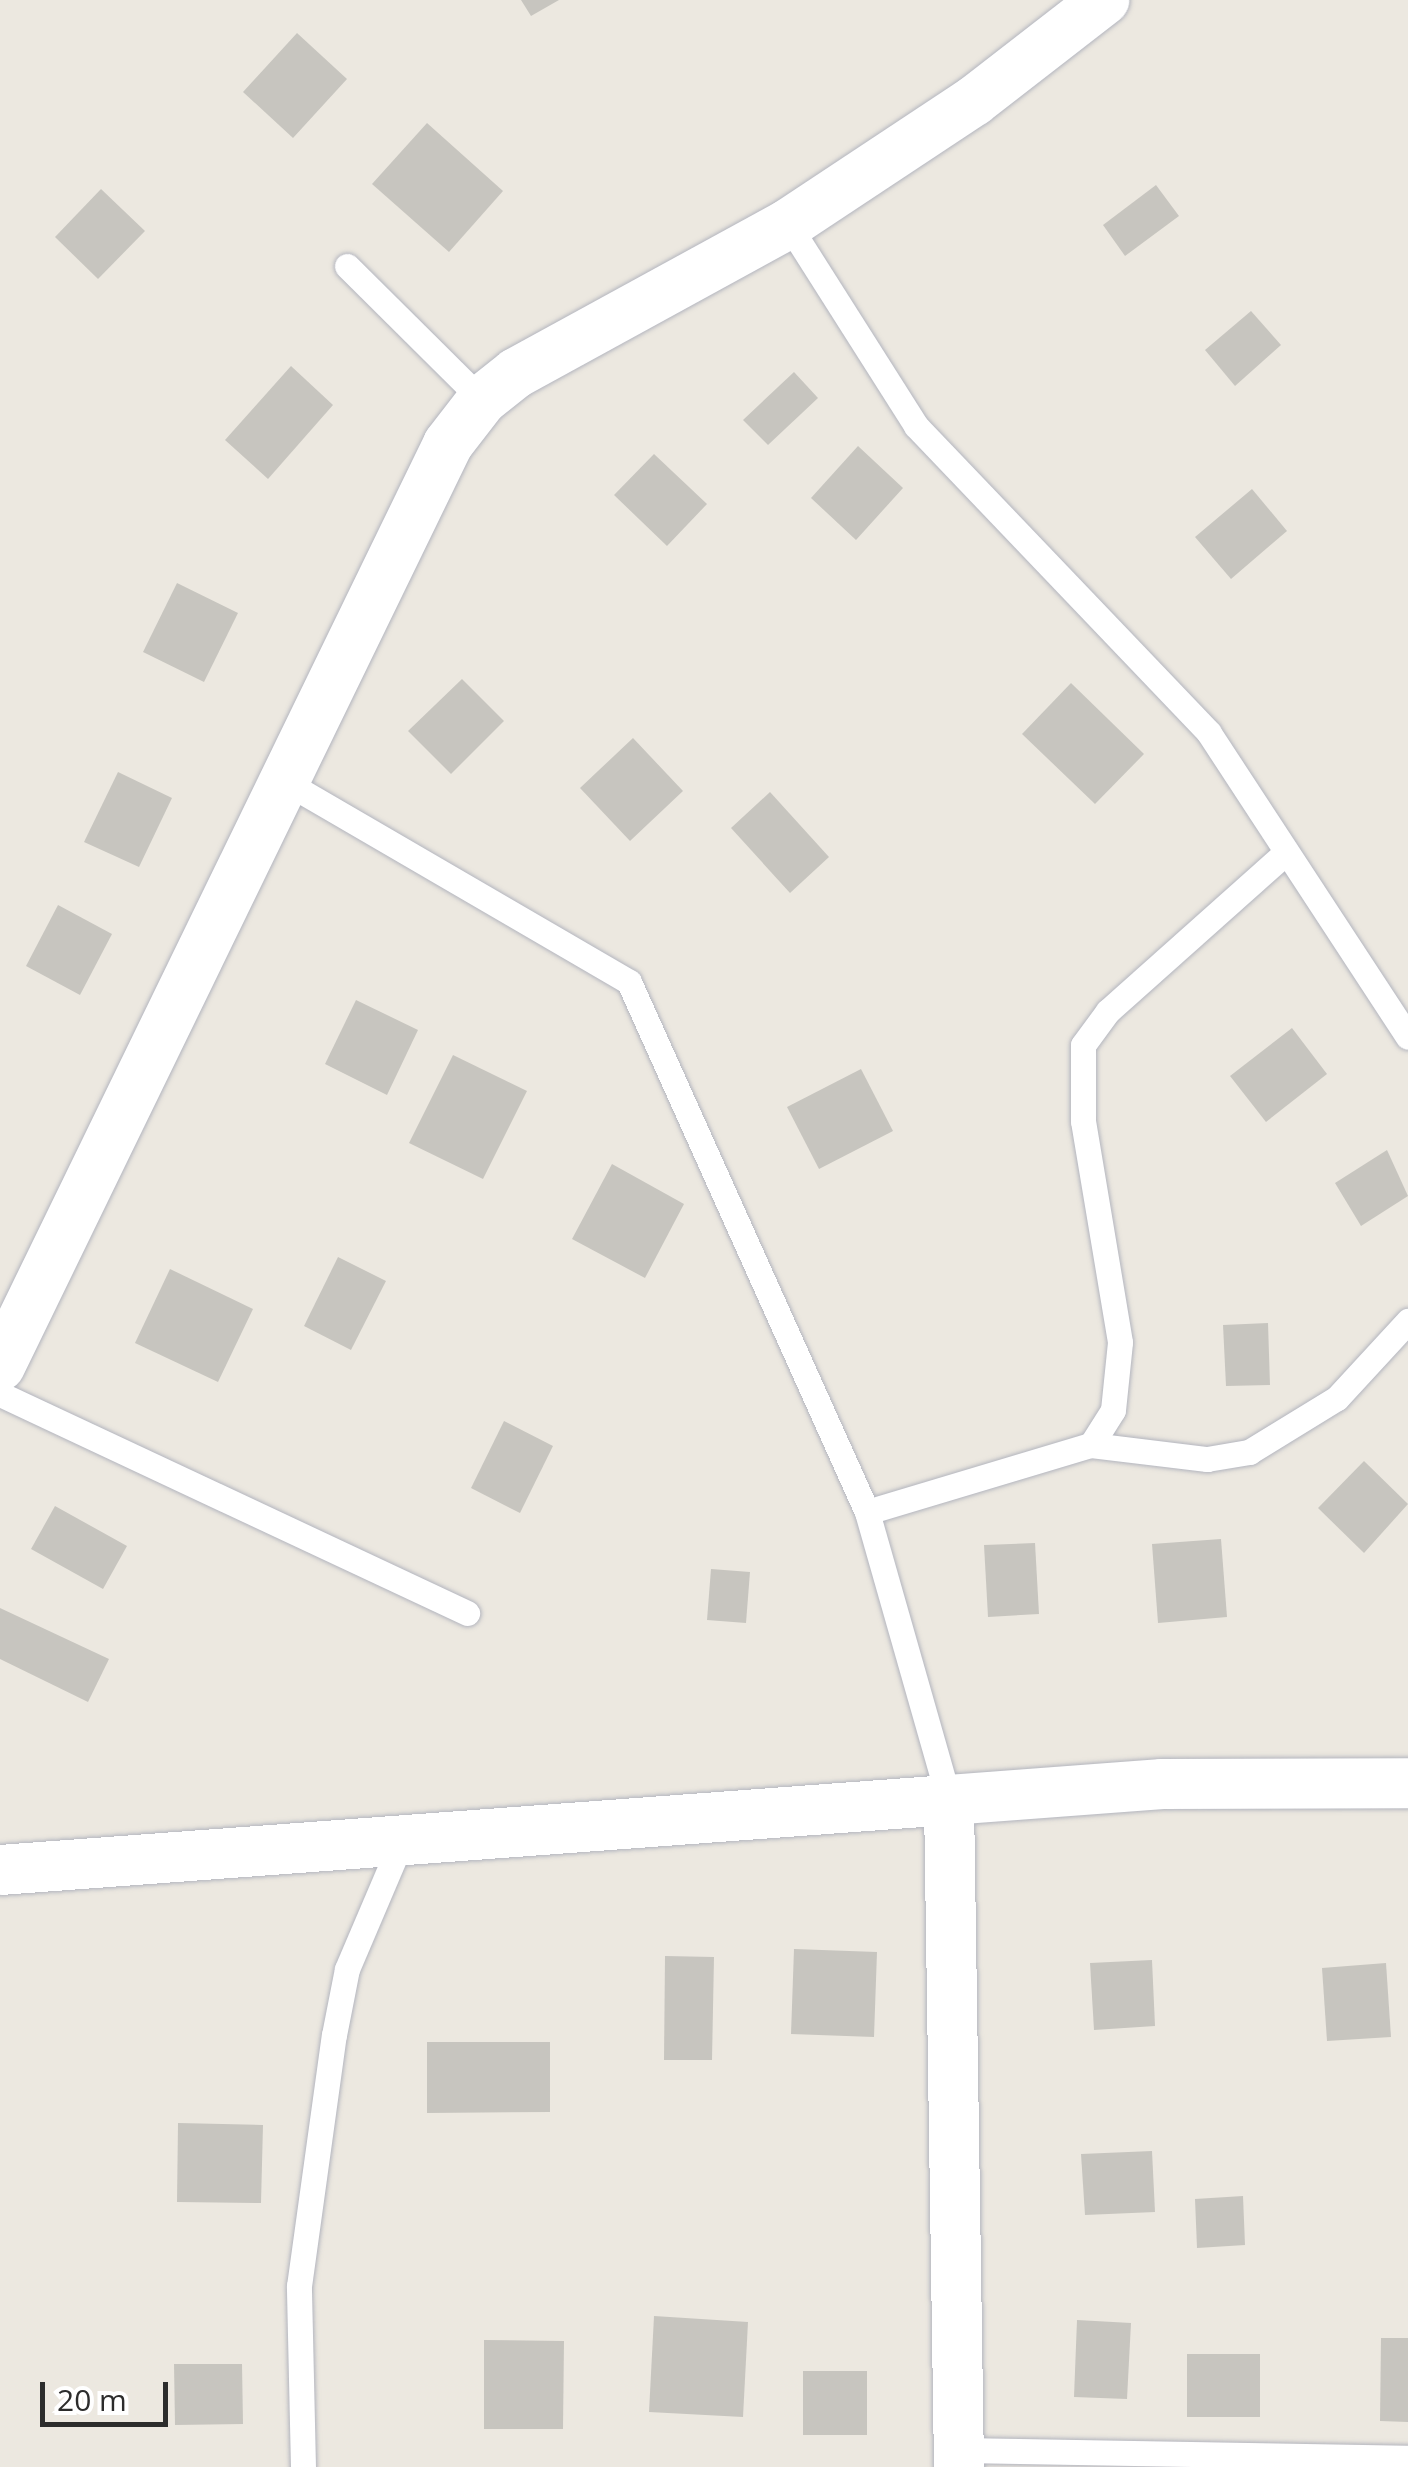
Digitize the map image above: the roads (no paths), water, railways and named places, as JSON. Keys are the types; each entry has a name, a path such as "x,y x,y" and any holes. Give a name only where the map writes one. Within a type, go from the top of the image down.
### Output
{"street":[{"path":"0,1366 448,444 482,400 516,373 788,224 974,100 1104,0"},
{"path":"0,1870 399,1847 1162,1784 1408,1783"},
{"path":"950,1800 959,2459"}],"lane":[{"path":"788,224 916,426 1209,733 1284,854 1408,1037"},
{"path":"348,266 482,400"},
{"path":"284,781 628,982 867,1512 950,1800"},
{"path":"1091,1445 1113,1410 1120,1342 1083,1121 1083,1045 1108,1011 1284,854"},
{"path":"867,1512 1091,1445 1207,1458 1249,1452 1337,1398 1408,1321"},
{"path":"0,1394 467,1613"},
{"path":"302,2467 299,2286 334,2035 347,1970 399,1847"},
{"path":"959,2459 1408,2458"}]}
